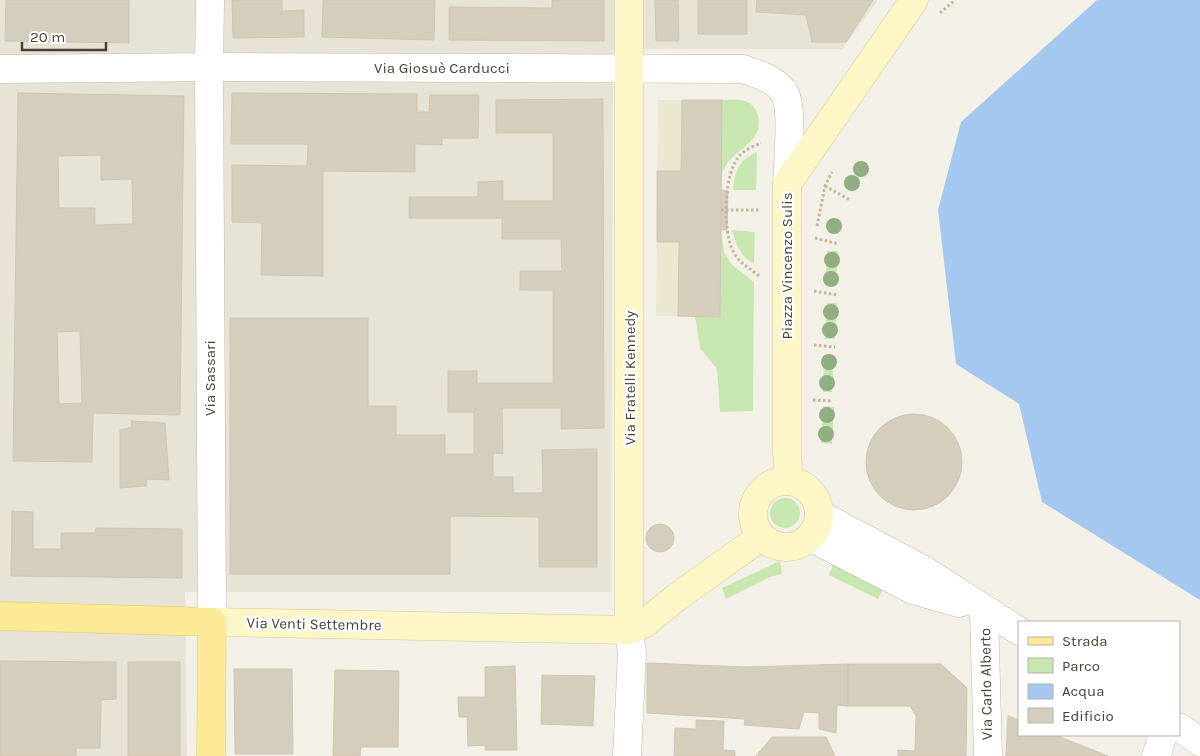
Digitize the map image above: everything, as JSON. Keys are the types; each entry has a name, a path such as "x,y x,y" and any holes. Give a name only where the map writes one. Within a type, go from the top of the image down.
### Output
{"main road":[{"name":"Via Venti Settembre","path":"0,616 212,622"},
{"name":"Via Sassari","path":"211,756 212,622"}],"street":[{"name":"Via Sassari","path":"210,0 212,622"},
{"name":"Via Fratelli Kennedy","path":"627,756 632,654 629,630 629,0"},
{"name":"Piazza Vincenzo Sulis","path":"789,481 787,441 788,184 914,0"},
{"name":"Via Giosuè Carducci","path":"0,69 209,67 742,69 770,79 786,95 788,113 788,184"},
{"path":"789,481 808,490 815,498 814,526 801,544 780,547 762,537 752,516 753,505 758,494 772,484 789,481"},
{"path":"814,526 913,590 984,611 1018,630"},
{"path":"629,630 644,624 677,597 762,537"},
{"name":"Via Carlo Alberto","path":"984,611 988,756"},
{"name":"Via Venti Settembre","path":"212,622 629,630"},
{"path":"1180,728 1200,742"},
{"path":"1156,756 1162,736"}],"path":[{"path":"937,16 955,0"},
{"path":"761,278 738,261 732,251 727,220 727,199 730,172 741,154 764,142"},
{"path":"813,244 825,186 835,164"},
{"path":"825,186 850,200"},
{"path":"721,199 727,199"},
{"path":"721,210 756,210"},
{"path":"721,220 727,220"},
{"path":"814,238 838,244"},
{"path":"811,283 811,300"},
{"path":"811,291 836,295"},
{"path":"811,336 811,354"},
{"path":"811,345 835,346"},
{"path":"810,394 810,400 833,400"}],"shaded area":[{"path":"0,0 878,0 842,49 613,49 611,592 185,592 187,756 0,756"},
{"path":"658,100 722,100 720,317 656,316"}],"green space":[{"path":"722,100 740,100 750,104 757,113 759,124 756,135 730,160 721,178"},
{"path":"757,152 756,190 733,190 736,172 739,167 746,159"},
{"path":"721,230 724,252 731,264 754,282 753,411 720,412 717,369 700,348 695,316 720,316"},
{"path":"732,230 755,232 754,264 739,250"},
{"path":"827,251 838,251 836,286 825,285"},
{"path":"827,303 837,303 835,339 825,339"},
{"path":"824,355 834,355 832,392 823,392"},
{"path":"823,406 834,407 832,444 821,443"},
{"path":"785,498 796,502 800,513 796,524 785,528 774,524 770,513 774,502"},
{"path":"780,561 782,574 770,577 726,599 722,588"},
{"path":"833,564 883,589 878,599 829,575"}],"water":[{"path":"1097,0 1200,0 1200,600 1042,502 1019,404 956,364 938,210 961,122"}],"building":[{"path":"6,0 129,0 129,43 5,41"},
{"path":"232,0 282,0 282,11 304,10 304,37 233,38"},
{"path":"323,0 435,0 434,40 322,37"},
{"path":"552,0 604,0 604,41 449,40 449,7 552,8"},
{"path":"655,0 678,0 679,41 656,41"},
{"path":"698,0 747,0 747,34 698,34"},
{"path":"757,0 873,0 846,42 812,42 806,15 756,12"},
{"path":"18,93 184,96 180,415 93,413 92,462 13,461","holes":["101,155 101,180 132,179 133,224 95,225 95,208 59,208 58,156","80,331 82,403 59,404 57,332"]},
{"path":"232,93 417,94 417,112 429,112 430,95 479,95 478,138 442,138 442,145 415,144 415,172 323,171 323,276 261,275 262,223 232,222 232,165 307,166 308,144 231,144"},
{"path":"603,99 604,428 561,429 561,408 502,408 503,454 493,453 493,477 513,477 513,493 543,493 542,450 597,449 597,567 539,567 539,517 450,516 450,574 230,574 230,318 368,318 368,406 396,406 396,435 445,435 445,454 474,454 474,412 448,412 448,371 477,371 477,383 553,383 553,290 520,290 520,271 562,271 561,239 502,239 502,218 409,218 409,197 478,197 478,182 503,181 503,201 553,201 553,133 496,133 496,100"},
{"path":"682,100 722,100 720,317 678,316 679,242 657,242 657,171 681,171"},
{"path":"721,190 728,191 727,230 721,230"},
{"path":"914,414 932,418 948,428 958,444 962,462 958,480 948,496 932,506 914,510 896,506 880,496 870,480 866,462 870,444 880,428 896,418"},
{"path":"131,421 165,423 169,480 147,479 146,486 120,488 120,430 132,427"},
{"path":"12,511 33,512 33,549 61,549 61,533 95,533 96,528 182,529 182,578 11,576"},
{"path":"660,524 670,528 674,538 670,548 660,552 650,548 646,538 650,528"},
{"path":"0,661 116,662 116,699 101,700 100,748 76,748 76,756 0,756"},
{"path":"128,662 180,662 180,756 128,756"},
{"path":"647,663 746,667 848,664 848,706 837,705 836,733 819,729 819,713 804,712 799,729 744,725 745,719 647,713"},
{"path":"848,664 941,664 967,688 966,756 898,756 898,750 915,751 916,716 910,706 848,706"},
{"path":"515,666 517,750 485,750 485,745 468,746 467,717 459,717 458,697 485,697 485,667"},
{"path":"234,669 292,669 293,754 235,754"},
{"path":"335,670 399,671 398,747 361,747 360,756 333,756"},
{"path":"542,675 595,676 593,726 541,724"},
{"path":"1008,716 1018,720 1018,736 1058,736 1108,756 1006,756"},
{"path":"696,720 724,721 723,750 735,751 735,756 674,756 675,728 696,729"},
{"path":"772,737 826,737 835,756 756,756"}]}
